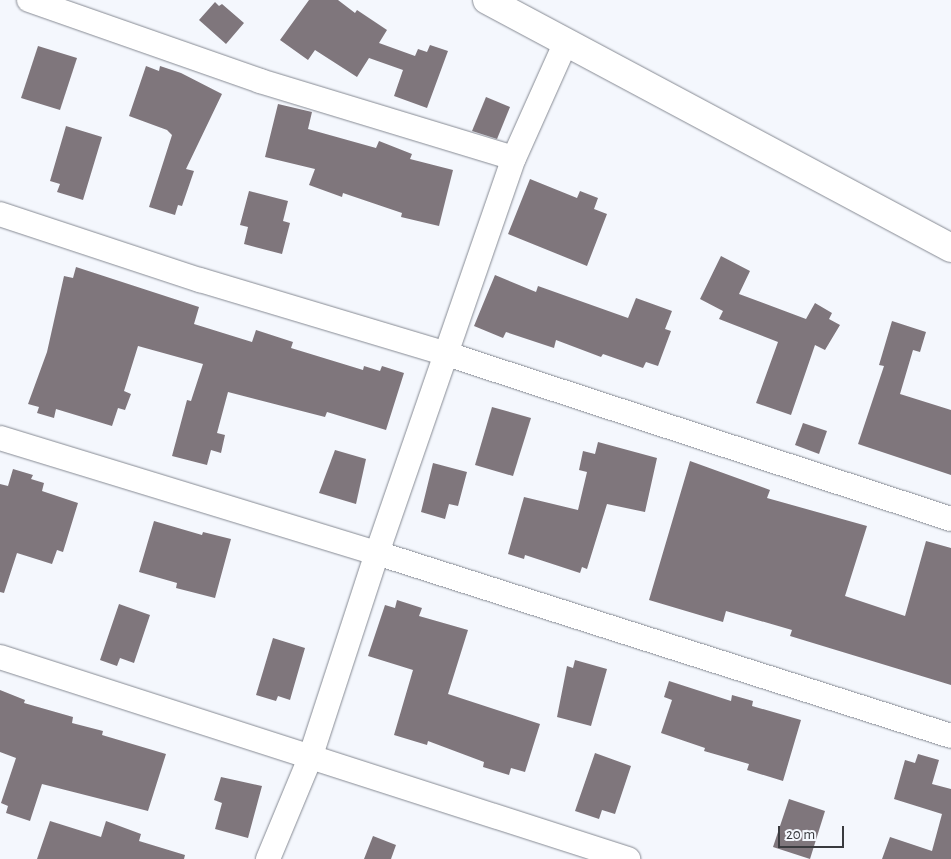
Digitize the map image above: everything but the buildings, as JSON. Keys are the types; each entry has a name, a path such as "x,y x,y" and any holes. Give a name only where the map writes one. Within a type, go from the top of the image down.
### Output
{"main road":[{"path":"487,0 951,248"}],"street":[{"path":"29,0 270,84 514,158"},
{"path":"268,859 310,758 377,553 514,158 566,42"},
{"path":"0,214 200,280 446,354 951,519"},
{"path":"0,438 377,553 951,736"},
{"path":"0,657 628,859"}]}
